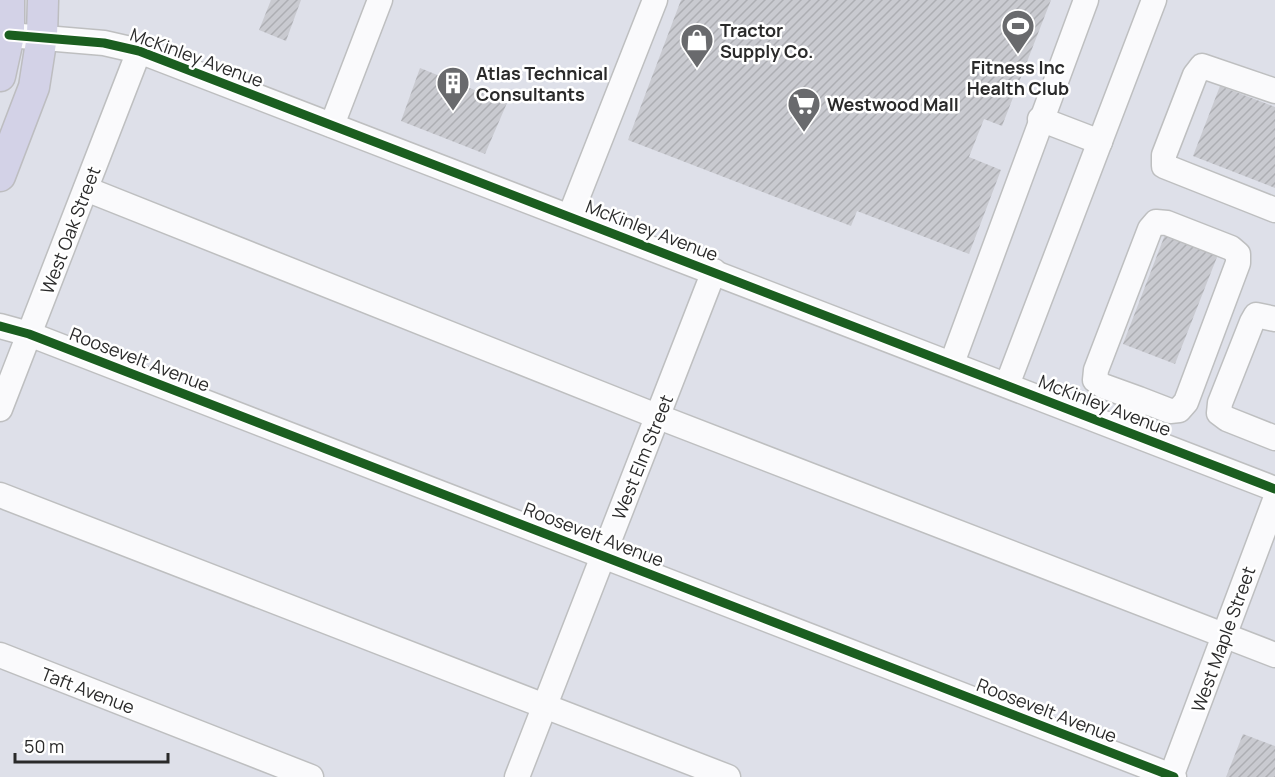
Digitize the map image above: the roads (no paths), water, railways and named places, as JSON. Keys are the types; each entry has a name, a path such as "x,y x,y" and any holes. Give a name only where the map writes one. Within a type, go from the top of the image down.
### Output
{"main road":[{"path":"0,75 9,35 9,0"},
{"path":"0,176 34,87 42,36 43,0"}],"street":[{"path":"332,125 380,0"},
{"path":"570,216 655,0"},
{"path":"952,363 1040,119 1086,0"},
{"path":"1007,385 1154,0"},
{"name":"McKinley Avenue","path":"9,35 104,43 139,51 1275,489"},
{"name":"West Oak Street","path":"0,409 139,51"},
{"path":"1275,91 1202,66 1195,75 1168,145 1164,166 1275,210"},
{"path":"1040,119 1100,142"},
{"path":"86,189 659,417 1275,655"},
{"path":"1156,222 1167,223 1231,248 1238,254 1238,263 1186,402 1179,410 1170,411 1139,399 1103,386 1095,380 1095,370 1150,229 1156,222"},
{"name":"West Elm Street","path":"517,777 714,271"},
{"path":"1275,319 1256,315 1251,322 1220,403 1219,413 1227,419 1275,438"},
{"name":"Roosevelt Avenue","path":"0,326 29,334 602,554 1172,777"},
{"path":"1126,431 1139,399"},
{"path":"0,495 728,777"},
{"name":"West Maple Street","path":"1172,777 1275,500"},
{"name":"Taft Avenue","path":"0,655 311,777"}],"place":[{"name":"Fitness Inc Health Club","path":"1018,55"},
{"name":"Tractor Supply Co.","path":"697,69"},
{"name":"Atlas Technical Consultants","path":"453,112"},
{"name":"Westwood Mall","path":"804,133"}]}
